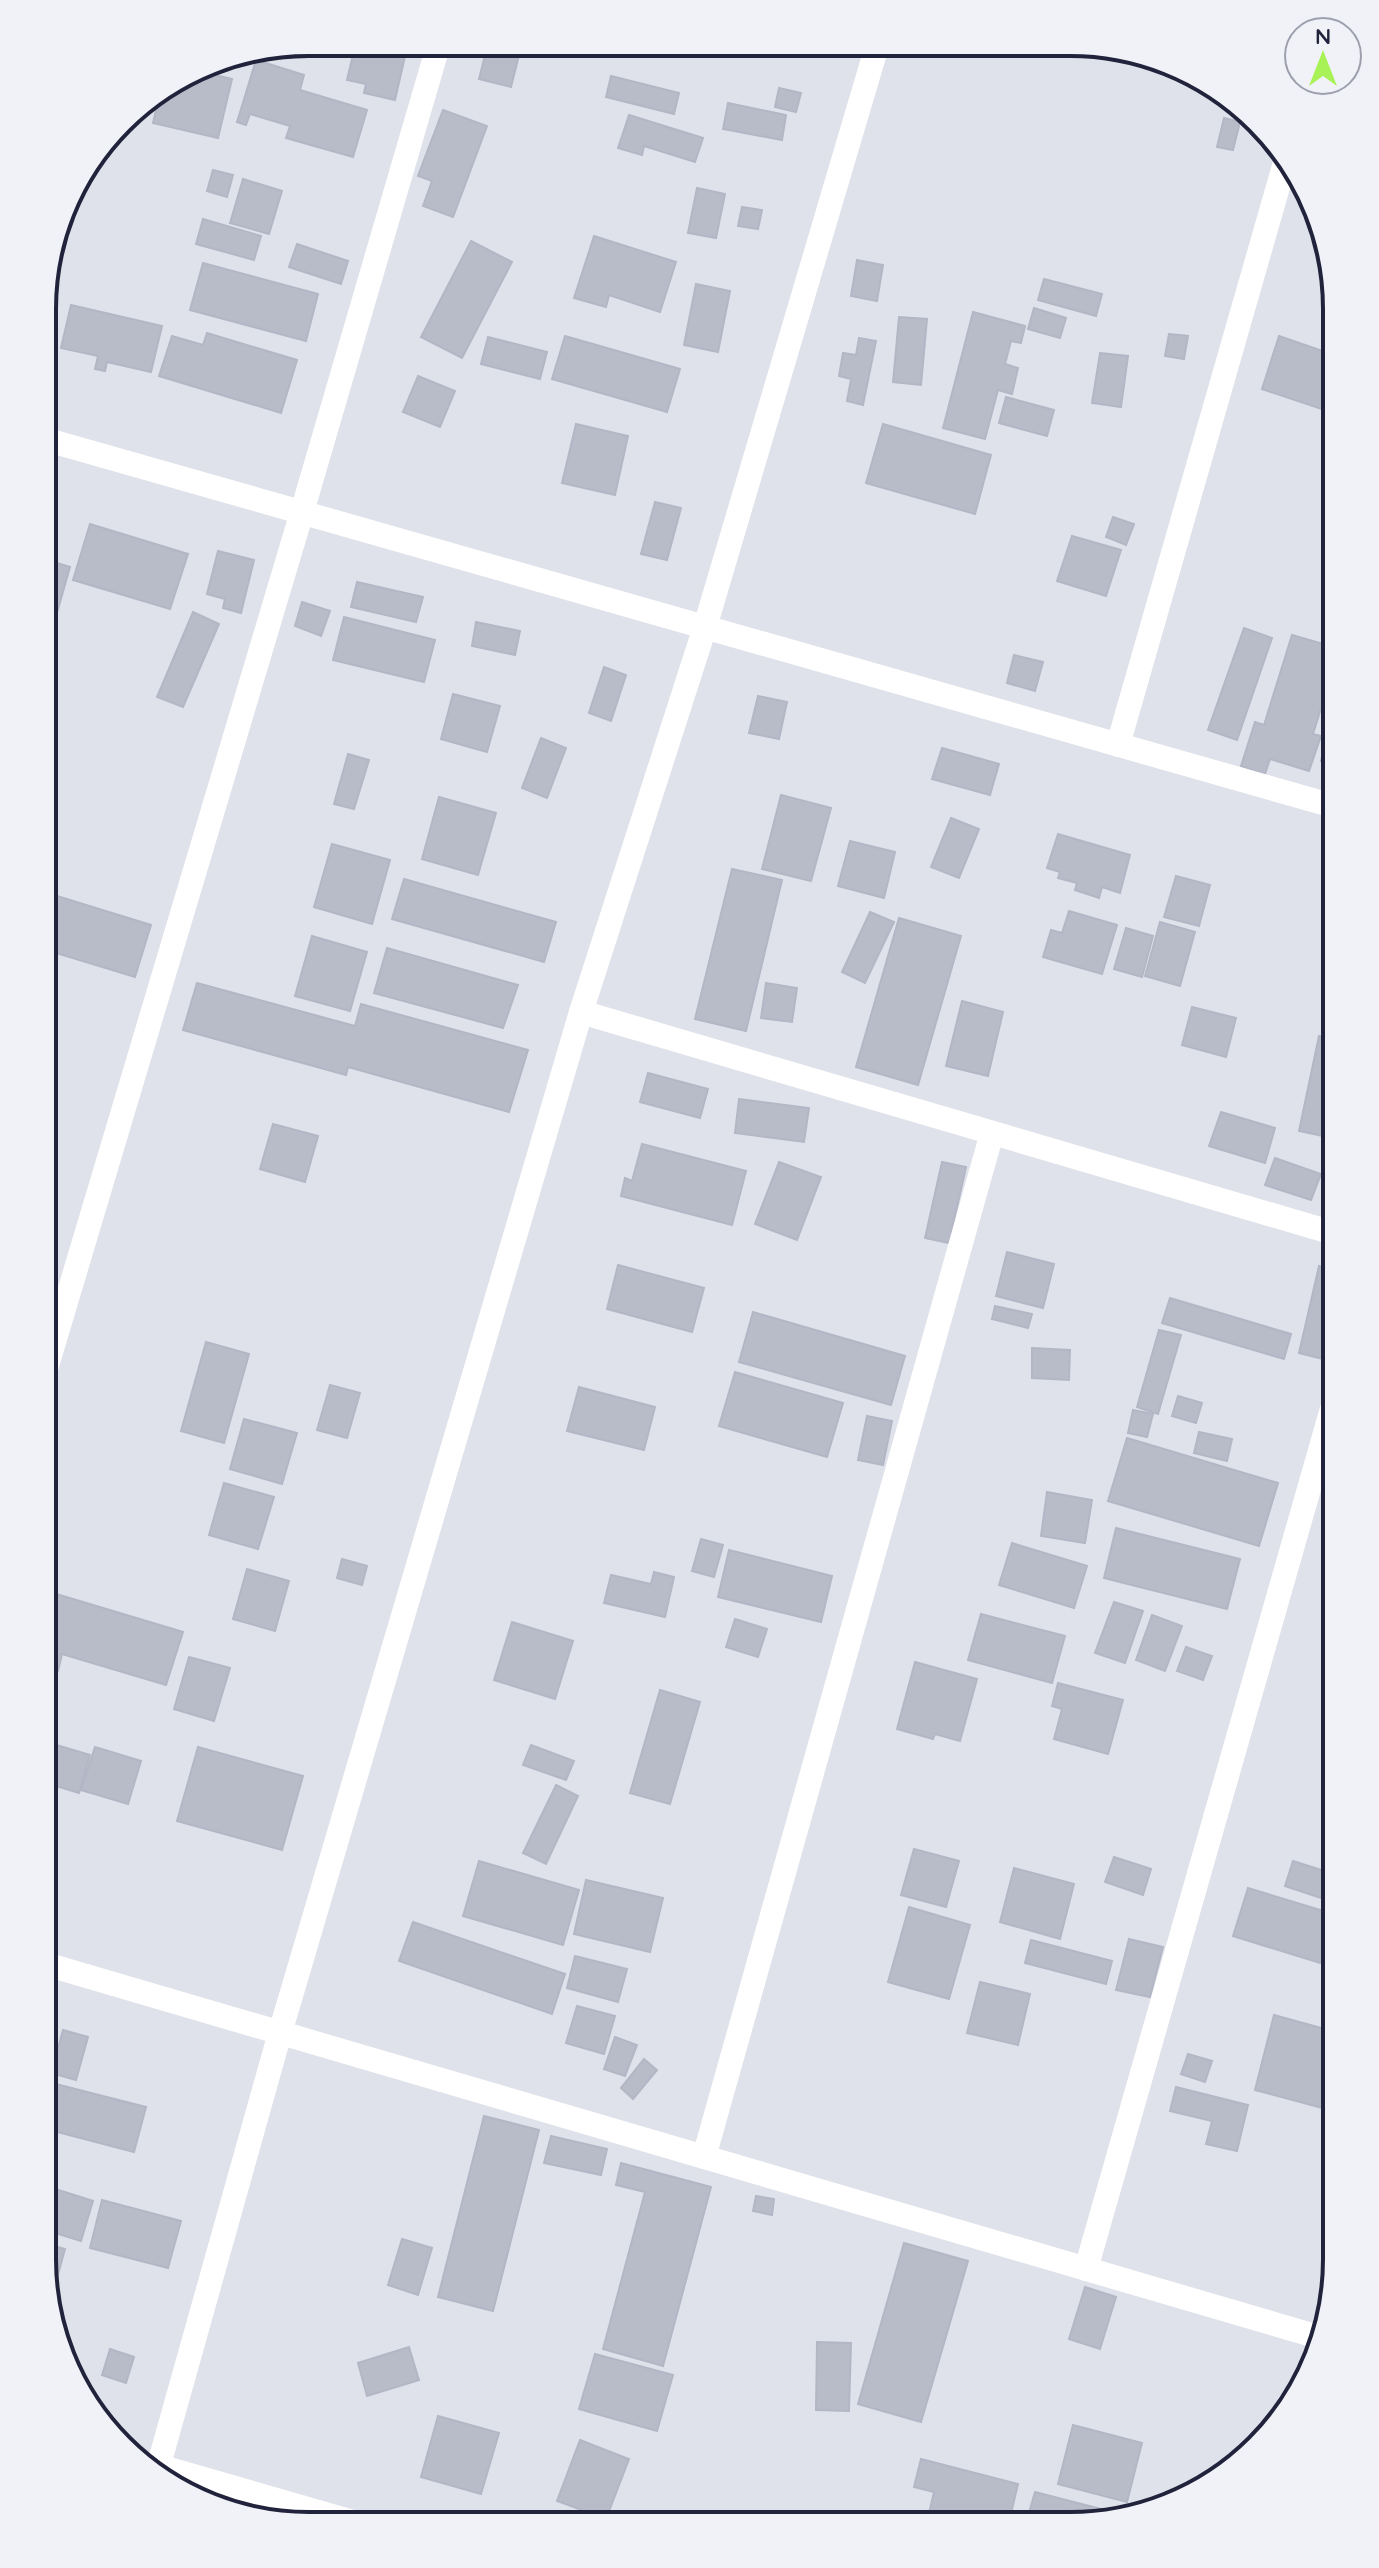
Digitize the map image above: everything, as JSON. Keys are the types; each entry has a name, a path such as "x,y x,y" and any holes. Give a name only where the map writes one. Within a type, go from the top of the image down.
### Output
{"street":[{"path":"56,1335 435,56"},
{"path":"160,2463 280,2033 581,1012 705,627 874,56"},
{"path":"1118,745 1282,173"},
{"path":"56,442 1323,803"},
{"path":"581,1012 1323,1230"},
{"path":"704,2157 992,1133"},
{"path":"1086,2269 1322,1442"},
{"path":"56,1967 1311,2335"},
{"path":"183,2478 314,2512"}],"building":[{"path":"353,56 405,56 395,100 364,93 366,84 347,80"},
{"path":"485,56 519,56 511,87 479,79"},
{"path":"260,61 304,75 300,90 367,110 353,157 286,138 290,126 250,114 246,125 237,122 255,63"},
{"path":"213,75 232,79 218,138 153,123 156,108 183,90"},
{"path":"611,76 679,93 674,114 606,97"},
{"path":"779,88 801,93 796,112 775,107"},
{"path":"728,103 786,115 782,140 723,129"},
{"path":"443,110 487,126 453,217 423,206 432,181 418,176"},
{"path":"629,115 703,138 695,162 644,146 642,155 618,148"},
{"path":"1224,118 1240,122 1233,150 1217,147"},
{"path":"213,170 233,175 227,197 207,191"},
{"path":"243,179 282,191 269,234 230,223"},
{"path":"697,188 725,194 716,238 688,233"},
{"path":"742,207 762,210 758,229 738,226"},
{"path":"203,219 261,236 254,260 196,244"},
{"path":"594,236 676,262 660,312 609,295 606,307 574,298"},
{"path":"471,241 512,262 462,358 421,337"},
{"path":"297,244 348,261 341,284 289,267"},
{"path":"857,260 883,265 877,301 851,296"},
{"path":"203,263 318,294 306,341 190,310"},
{"path":"1044,279 1102,294 1096,316 1038,300"},
{"path":"696,284 730,291 718,352 684,345"},
{"path":"71,305 162,326 151,372 107,362 105,371 95,369 98,356 61,348"},
{"path":"1034,308 1066,318 1060,338 1028,329"},
{"path":"973,312 1025,326 1021,343 1011,341 1005,364 1018,368 1012,394 998,390 985,439 943,428"},
{"path":"899,317 927,319 921,385 893,382"},
{"path":"207,333 297,360 281,413 159,376 172,336 203,345"},
{"path":"1169,334 1188,336 1184,359 1165,356"},
{"path":"565,336 680,369 667,412 552,379"},
{"path":"1279,336 1323,351 1323,409 1262,389"},
{"path":"488,337 547,352 540,379 481,364"},
{"path":"859,338 876,341 863,405 847,401 851,379 839,376 843,353 856,355"},
{"path":"1100,353 1128,356 1121,407 1092,403"},
{"path":"418,376 455,391 440,427 403,412"},
{"path":"1006,397 1054,410 1047,436 999,423"},
{"path":"576,424 628,436 615,495 562,483"},
{"path":"883,424 991,455 975,514 866,483"},
{"path":"655,502 681,508 667,560 641,554"},
{"path":"1113,517 1134,524 1126,545 1106,537"},
{"path":"90,524 188,554 170,609 73,580"},
{"path":"1072,536 1121,550 1106,596 1057,581"},
{"path":"218,551 254,560 241,613 223,608 225,599 207,594"},
{"path":"56,563 70,567 56,616"},
{"path":"357,582 423,597 416,622 351,607"},
{"path":"302,602 330,611 321,636 295,626"},
{"path":"193,612 219,624 183,707 157,697"},
{"path":"344,617 435,640 424,682 333,660"},
{"path":"476,622 520,631 515,655 472,646"},
{"path":"1244,628 1272,638 1237,740 1208,730"},
{"path":"1292,635 1323,644 1323,703 1313,734 1321,736 1309,771 1270,759 1265,774 1241,766 1255,722 1264,725"},
{"path":"1014,655 1043,662 1035,691 1007,683"},
{"path":"604,667 626,675 611,721 589,713"},
{"path":"453,694 500,706 487,752 441,739"},
{"path":"758,696 787,702 779,739 749,733"},
{"path":"541,738 566,748 547,798 522,788"},
{"path":"942,748 999,764 990,795 932,779"},
{"path":"348,754 369,760 354,809 334,804"},
{"path":"781,795 831,808 811,881 762,869"},
{"path":"439,797 496,813 478,875 422,859"},
{"path":"951,818 979,829 959,878 931,867"},
{"path":"1058,834 1130,855 1120,893 1102,887 1099,898 1075,890 1077,883 1058,878 1060,872 1047,868"},
{"path":"850,841 895,852 884,898 838,886"},
{"path":"332,844 390,860 372,924 314,907"},
{"path":"732,869 782,880 746,1031 695,1019"},
{"path":"1176,876 1210,885 1199,926 1164,917"},
{"path":"404,879 556,922 544,962 392,919"},
{"path":"56,896 151,925 135,977 56,953"},
{"path":"1069,911 1117,925 1102,974 1043,957 1051,930 1062,933"},
{"path":"870,912 894,922 865,983 842,972"},
{"path":"899,918 961,936 918,1085 856,1067"},
{"path":"1160,922 1195,932 1180,986 1145,976"},
{"path":"1126,928 1153,936 1142,977 1114,969"},
{"path":"312,936 367,952 350,1011 295,996"},
{"path":"387,948 518,985 503,1028 374,993"},
{"path":"197,983 355,1026 361,1004 528,1050 509,1112 348,1067 346,1075 183,1030"},
{"path":"766,983 797,988 792,1022 761,1018"},
{"path":"962,1001 1003,1012 988,1076 946,1066"},
{"path":"1192,1007 1236,1018 1226,1057 1182,1045"},
{"path":"1319,1036 1323,1037 1323,1136 1299,1131"},
{"path":"648,1073 708,1089 700,1118 640,1102"},
{"path":"739,1099 809,1108 804,1142 735,1133"},
{"path":"1221,1112 1275,1128 1265,1163 1209,1146"},
{"path":"273,1124 318,1136 305,1182 260,1169"},
{"path":"642,1144 746,1171 732,1225 621,1196 625,1178 632,1181"},
{"path":"1275,1158 1321,1174 1311,1200 1265,1185"},
{"path":"779,1162 821,1177 797,1240 755,1224"},
{"path":"942,1162 966,1167 949,1243 925,1238"},
{"path":"1007,1252 1054,1264 1043,1308 996,1296"},
{"path":"618,1265 704,1288 692,1332 607,1309"},
{"path":"1319,1266 1323,1267 1322,1359 1299,1353"},
{"path":"1170,1298 1291,1334 1284,1359 1162,1323"},
{"path":"995,1306 1032,1314 1028,1328 992,1319"},
{"path":"753,1312 905,1356 891,1405 739,1362"},
{"path":"1159,1330 1181,1335 1158,1414 1137,1407"},
{"path":"206,1342 249,1354 224,1443 181,1431"},
{"path":"1032,1348 1070,1350 1069,1380 1032,1378"},
{"path":"735,1372 843,1403 827,1457 719,1426"},
{"path":"330,1385 360,1393 347,1438 317,1430"},
{"path":"579,1387 655,1407 644,1450 567,1431"},
{"path":"1178,1396 1202,1403 1196,1423 1172,1416"},
{"path":"1133,1410 1153,1414 1147,1437 1128,1433"},
{"path":"867,1416 892,1421 883,1465 858,1460"},
{"path":"244,1419 297,1433 282,1484 230,1469"},
{"path":"1199,1432 1232,1439 1227,1461 1194,1453"},
{"path":"1127,1438 1278,1483 1259,1546 1108,1501"},
{"path":"224,1483 274,1497 258,1549 209,1535"},
{"path":"1047,1492 1092,1500 1085,1543 1041,1536"},
{"path":"1116,1528 1240,1559 1227,1609 1104,1578"},
{"path":"701,1539 723,1545 714,1577 692,1571"},
{"path":"1012,1543 1087,1566 1074,1608 999,1585"},
{"path":"729,1550 832,1576 821,1622 718,1597"},
{"path":"342,1559 367,1566 362,1585 337,1578"},
{"path":"247,1569 289,1581 275,1631 233,1619"},
{"path":"654,1572 674,1577 665,1617 604,1603 611,1575 651,1584"},
{"path":"56,1594 183,1632 166,1685 62,1654 58,1671"},
{"path":"1114,1602 1143,1611 1125,1663 1095,1653"},
{"path":"981,1614 1065,1636 1052,1683 968,1660"},
{"path":"1152,1615 1182,1626 1165,1671 1136,1660"},
{"path":"735,1619 767,1629 758,1657 726,1647"},
{"path":"512,1622 573,1641 555,1699 494,1680"},
{"path":"1186,1647 1212,1656 1203,1680 1177,1671"},
{"path":"189,1657 230,1668 214,1721 174,1709"},
{"path":"915,1662 977,1679 960,1741 935,1734 933,1739 897,1729"},
{"path":"1058,1683 1123,1700 1108,1754 1054,1739 1062,1709 1052,1706"},
{"path":"660,1690 700,1702 670,1804 630,1793"},
{"path":"56,1745 90,1755 79,1793 56,1786"},
{"path":"531,1745 574,1761 566,1780 523,1765"},
{"path":"95,1747 141,1761 128,1804 81,1790"},
{"path":"198,1747 303,1776 282,1850 177,1821"},
{"path":"556,1785 578,1796 546,1864 523,1853"},
{"path":"914,1849 959,1861 946,1907 901,1895"},
{"path":"1114,1857 1151,1869 1143,1895 1105,1882"},
{"path":"479,1861 579,1890 563,1945 463,1916"},
{"path":"1293,1861 1322,1870 1322,1898 1285,1886"},
{"path":"1014,1868 1074,1884 1060,1939 1000,1922"},
{"path":"586,1880 663,1898 650,1952 574,1934"},
{"path":"1248,1888 1322,1911 1322,1964 1233,1936"},
{"path":"909,1907 970,1925 949,1999 888,1982"},
{"path":"413,1922 565,1974 552,2014 399,1961"},
{"path":"1129,1939 1163,1947 1150,1997 1116,1990"},
{"path":"1031,1940 1112,1961 1106,1984 1025,1963"},
{"path":"575,1956 627,1969 618,2002 567,1988"},
{"path":"980,1982 1030,1994 1018,2045 967,2033"},
{"path":"577,2006 615,2016 604,2054 566,2043"},
{"path":"1274,2015 1322,2028 1322,2108 1255,2090"},
{"path":"63,2030 88,2037 76,2080 56,2074 56,2055"},
{"path":"615,2037 637,2045 625,2076 604,2069"},
{"path":"1188,2054 1212,2061 1205,2082 1181,2074"},
{"path":"644,2059 657,2070 633,2099 621,2088"},
{"path":"56,2084 146,2107 134,2152 56,2132"},
{"path":"1176,2087 1248,2105 1237,2151 1206,2144 1212,2121 1170,2111"},
{"path":"484,2116 539,2130 493,2311 438,2297"},
{"path":"551,2136 607,2149 601,2175 544,2163"},
{"path":"621,2163 711,2187 663,2366 603,2349 645,2192 616,2185"},
{"path":"56,2189 93,2201 81,2241 56,2233"},
{"path":"756,2196 774,2199 772,2215 753,2211"},
{"path":"102,2200 181,2221 168,2268 90,2248"},
{"path":"402,2239 432,2248 418,2295 388,2285"},
{"path":"904,2243 968,2261 921,2422 858,2404"},
{"path":"56,2247 65,2249 57,2278"},
{"path":"1085,2287 1116,2297 1100,2349 1069,2339"},
{"path":"817,2342 851,2343 849,2411 816,2410"},
{"path":"409,2347 419,2380 367,2396 358,2363"},
{"path":"110,2349 134,2357 126,2383 102,2375"},
{"path":"595,2354 673,2375 657,2431 579,2409"},
{"path":"438,2416 499,2433 481,2494 421,2477"},
{"path":"1073,2425 1142,2443 1127,2502 1058,2484"},
{"path":"580,2440 629,2459 609,2512 587,2512 557,2501"},
{"path":"921,2459 1018,2484 1011,2512 929,2512 934,2492 914,2487"},
{"path":"1035,2492 1101,2509 1070,2512 1029,2512"}]}
